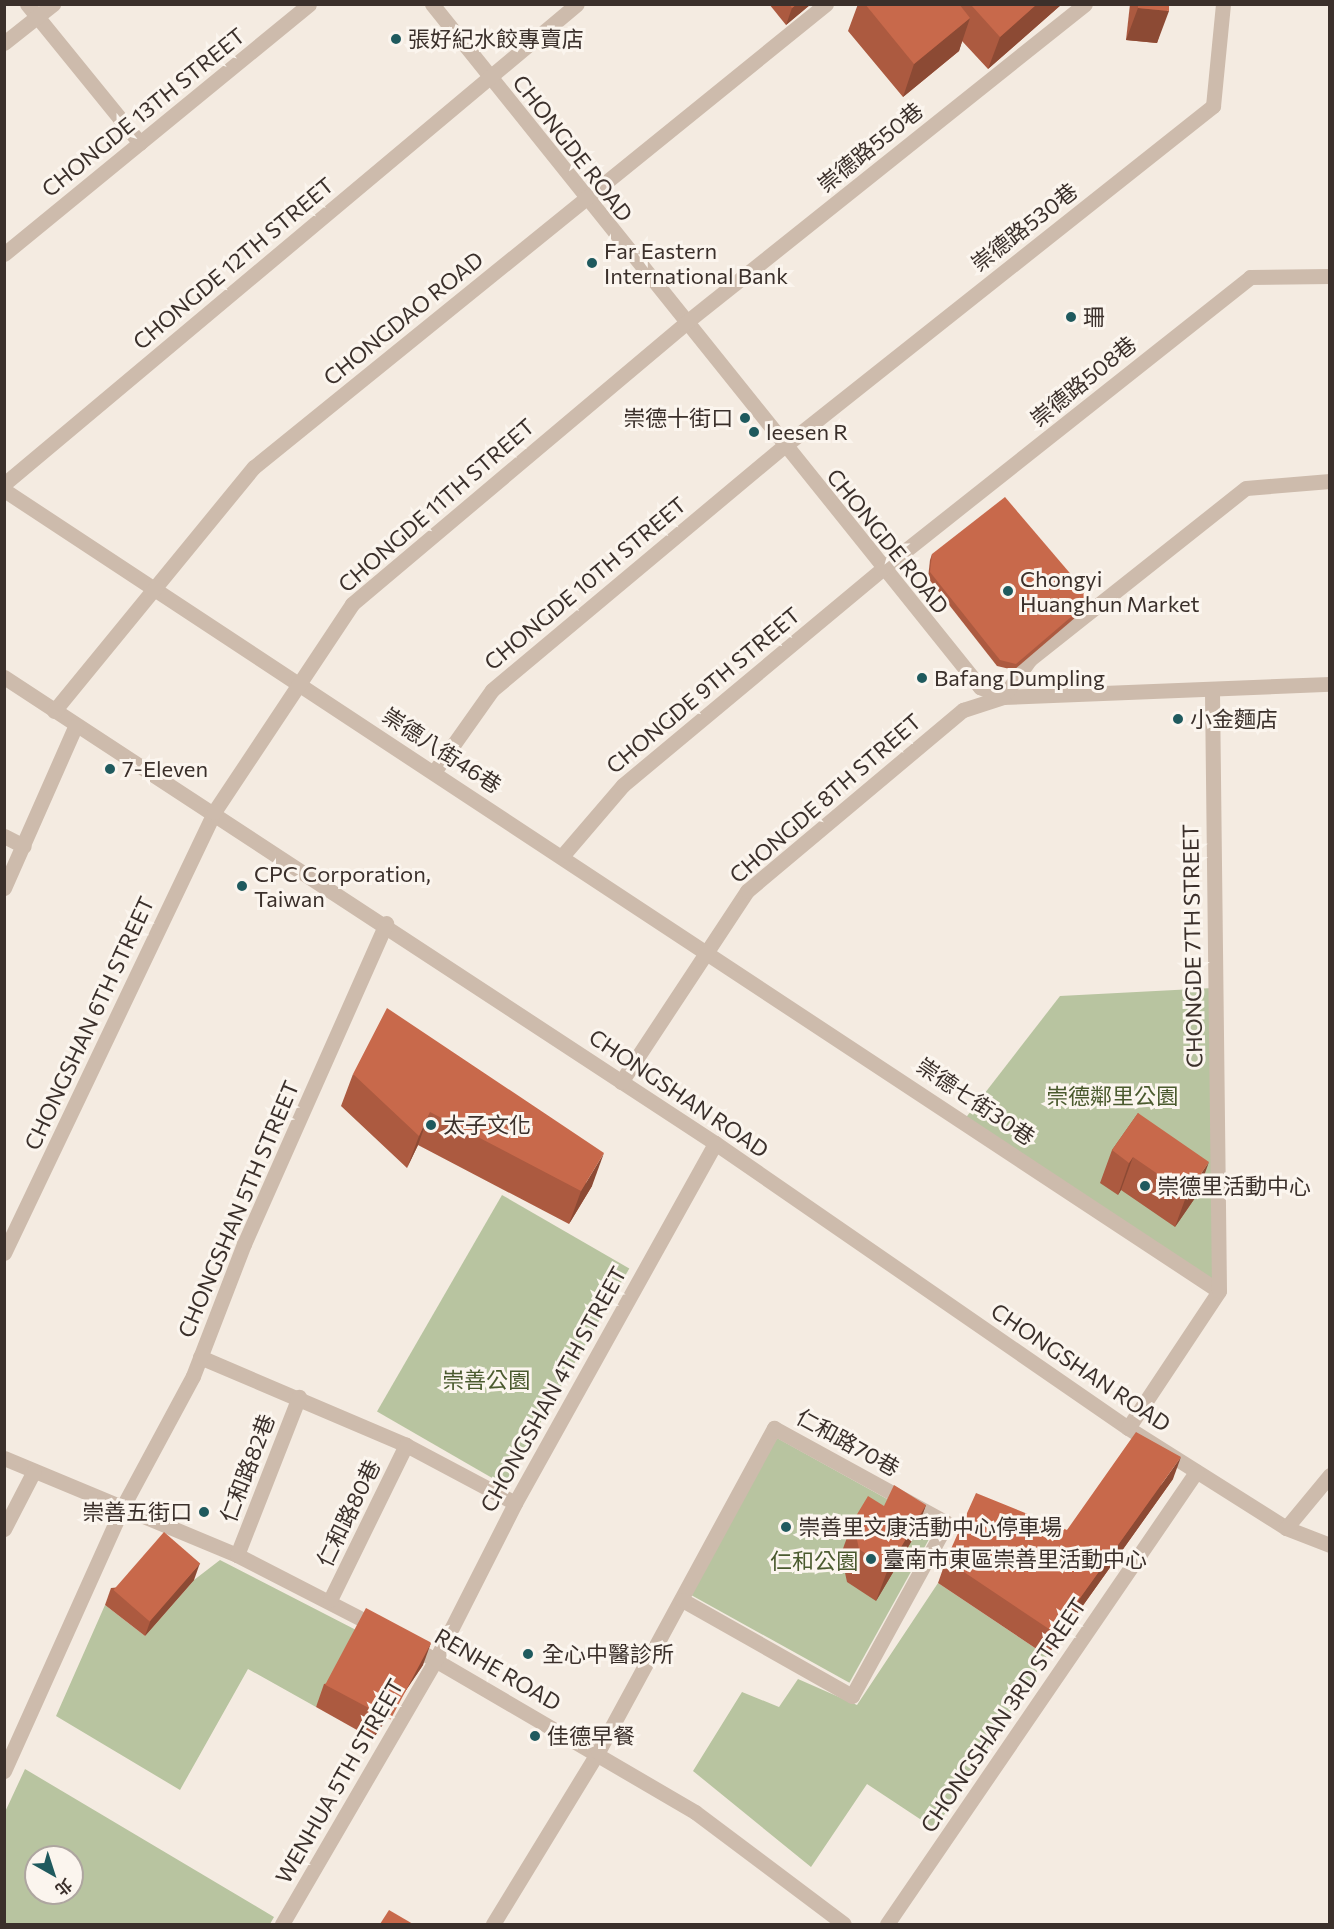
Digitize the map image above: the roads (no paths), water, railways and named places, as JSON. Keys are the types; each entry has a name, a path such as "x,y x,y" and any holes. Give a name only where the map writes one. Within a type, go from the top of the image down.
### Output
{"street":[{"path":"27,4 140,143"},
{"path":"4,44 53,4"},
{"name":"CHONGDE 13TH STREET","path":"4,254 309,4"},
{"name":"CHONGDE ROAD","path":"432,4 585,201 967,675 1003,697"},
{"name":"CHONGDE 12TH STREET","path":"4,484 577,4"},
{"name":"CHONGDAO ROAD","path":"54,711 151,587 254,467 826,4"},
{"name":"崇德路550巷","path":"684,324 1085,4"},
{"name":"崇德路530巷","path":"783,447 1213,106 1223,4"},
{"name":"崇德路508巷","path":"882,569 1250,277 1329,276"},
{"name":"CHONGDE 11TH STREET","path":"214,812 352,604 684,324"},
{"name":"CHONGDE 10TH STREET","path":"434,772 492,690 783,447"},
{"path":"1003,697 1030,659 1246,488 1329,481"},
{"name":"崇德八街46巷","path":"4,490 708,950"},
{"name":"CHONGDE 9TH STREET","path":"563,855 623,785 882,569"},
{"name":"CHONGSHAN ROAD","path":"4,677 386,923 715,1143 1128,1428 1286,1528 1329,1545"},
{"path":"1003,697 1329,684"},
{"name":"CHONGDE 7TH STREET","path":"1212,689 1220,1291"},
{"name":"CHONGDE 8TH STREET","path":"621,1082 747,891 963,710 1003,697"},
{"path":"4,888 76,725"},
{"name":"CHONGSHAN 6TH STREET","path":"4,1253 214,812"},
{"path":"4,836 24,846"},
{"name":"CHONGSHAN 5TH STREET","path":"4,1771 122,1508 200,1357 386,923"},
{"name":"崇德七街30巷","path":"708,950 1220,1291"},
{"name":"CHONGSHAN 4TH STREET","path":"436,1659 515,1503 715,1143"},
{"path":"1128,1428 1220,1291"},
{"path":"200,1357 299,1397 406,1445 515,1503"},
{"name":"仁和路82巷","path":"237,1555 299,1397"},
{"name":"仁和路70巷","path":"493,1924 598,1752 774,1428 947,1523 852,1696 682,1600"},
{"name":"仁和路80巷","path":"330,1600 406,1445"},
{"name":"RENHE ROAD","path":"4,1458 237,1555 330,1600 598,1752 696,1812 844,1924"},
{"path":"4,1529 34,1471"},
{"name":"CHONGSHAN 3RD STREET","path":"887,1924 1196,1472"},
{"path":"1286,1528 1329,1475"},
{"name":"WENHUA 5TH STREET","path":"282,1924 436,1659"}],"place":[{"name":"張好紀水餃專賣店","path":"396,39"},
{"name":"Far Eastern International Bank","path":"592,263"},
{"name":"珊","path":"1071,317"},
{"name":"崇德十街口","path":"745,418"},
{"name":"leesen R","path":"754,432"},
{"name":"Chongyi Huanghun Market","path":"1008,591"},
{"name":"Bafang Dumpling","path":"922,678"},
{"name":"小金麵店","path":"1178,719"},
{"name":"7-Eleven","path":"110,769"},
{"name":"CPC Corporation, Taiwan","path":"242,886"},
{"name":"太子文化","path":"431,1125"},
{"name":"崇德里活動中心","path":"1145,1186"},
{"name":"崇善五街口","path":"204,1512"},
{"name":"崇善里文康活動中心停車場","path":"786,1527"},
{"name":"臺南市東區崇善里活動中心","path":"871,1559"},
{"name":"全心中醫診所","path":"528,1654"},
{"name":"佳德早餐","path":"535,1736"}],"park label":[{"name":"崇德鄰里公園","path":"1112,1096"},
{"name":"崇善公園","path":"486,1380"},
{"name":"仁和公園","path":"814,1561"}]}
